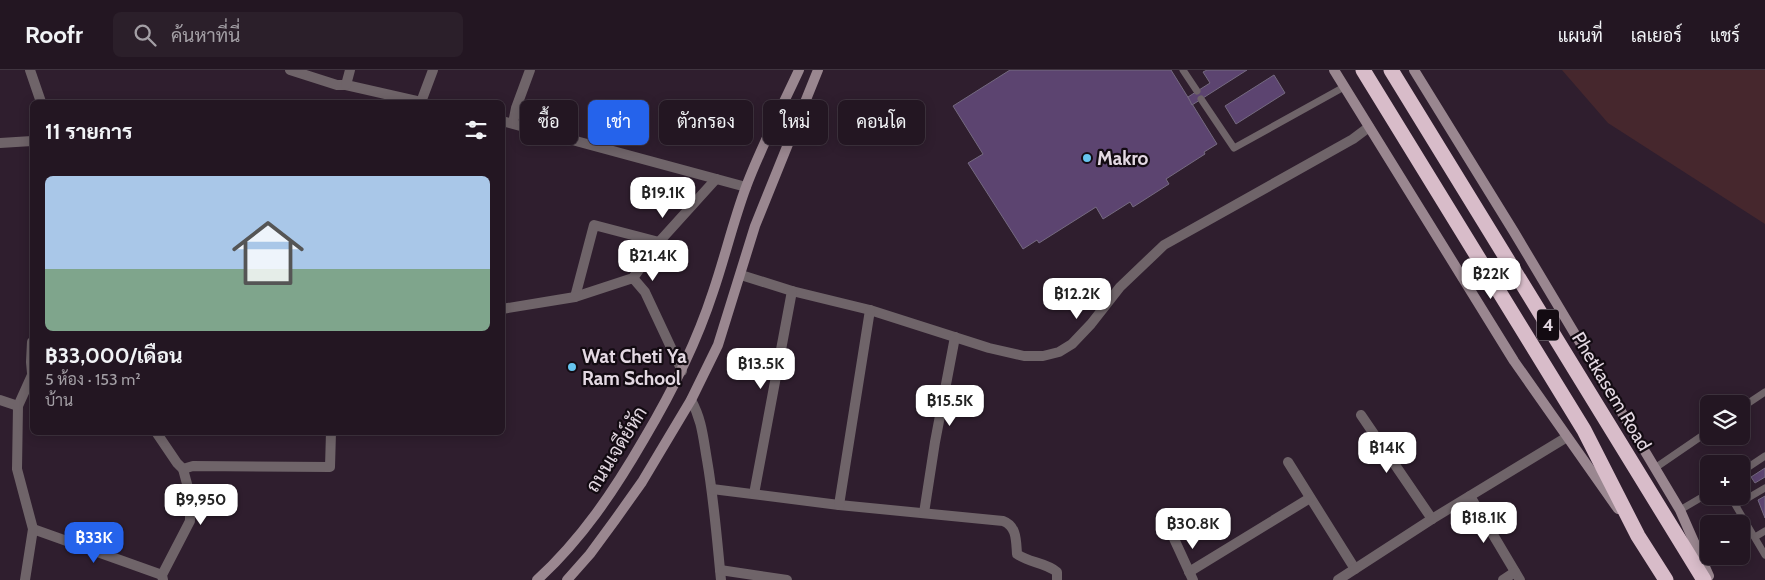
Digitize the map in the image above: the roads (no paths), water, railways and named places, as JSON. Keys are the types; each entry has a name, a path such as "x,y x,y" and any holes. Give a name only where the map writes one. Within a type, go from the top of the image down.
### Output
{"highway":[{"name":"4","path":"1363,70 1584,430 1638,536 1666,580"},
{"name":"Phetkasem Road","path":"1391,70 1704,580"}],"main road":[{"name":"ถนนเจดีย์หัก","path":"537,580 584,531 610,494 682,371 713,292 732,226 746,187 799,70"},
{"name":"ถนนเจดีย์หัก","path":"567,580 590,554 642,482 691,400 718,345 755,226 818,70"},
{"name":"4","path":"1334,70 1514,361 1566,438 1638,536"},
{"name":"4","path":"1414,70 1514,232 1680,510 1710,580"}],"street":[{"path":"30,70 40,100"},
{"path":"290,70 337,85 346,85 412,100"},
{"path":"346,85 350,70"},
{"path":"422,100 433,70"},
{"path":"530,70 516,108 508,122 746,187"},
{"path":"741,275 792,291 870,310 955,337 1024,356 1043,356 1059,352 1072,344 1091,324 1120,287 1164,245 1353,139 1369,128"},
{"path":"0,143 30,141"},
{"path":"505,309 575,297 633,278 659,242 716,179"},
{"path":"575,297 594,225 659,242"},
{"path":"633,278 645,292 682,371"},
{"path":"754,494 792,291"},
{"path":"839,505 870,310"},
{"path":"924,513 955,337"},
{"path":"25,580 33,529 17,469 18,406 30,379"},
{"path":"0,400 18,406"},
{"path":"691,400 699,415 712,489 721,575 787,580"},
{"path":"1362,415 1432,519"},
{"path":"33,529 163,578 190,521 190,495 183,469 176,463 158,435"},
{"path":"183,469 193,466 330,467 331,435"},
{"path":"1338,580 1432,519 1566,438"},
{"path":"1288,462 1355,569"},
{"path":"712,489 839,505 1003,521 1010,523 1015,533 1017,554 1023,558 1051,566 1057,572 1057,580"},
{"path":"1470,496 1517,576 1502,580"},
{"path":"1170,530 1191,576 1310,498"}],"lane":[{"path":"1183,70 1197,92"},
{"path":"1202,99 1234,148 1344,86"},
{"path":"1750,402 1765,392"},
{"path":"1655,468 1700,437"},
{"path":"1750,466 1765,456"},
{"path":"1750,497 1765,488"},
{"path":"1680,510 1700,498"},
{"path":"1736,505 1765,555"},
{"path":"1755,537 1765,531"}],"place":[{"name":"Makro","path":"1087,158"},
{"name":"Wat Cheti Ya Ram School","path":"572,367"}]}
